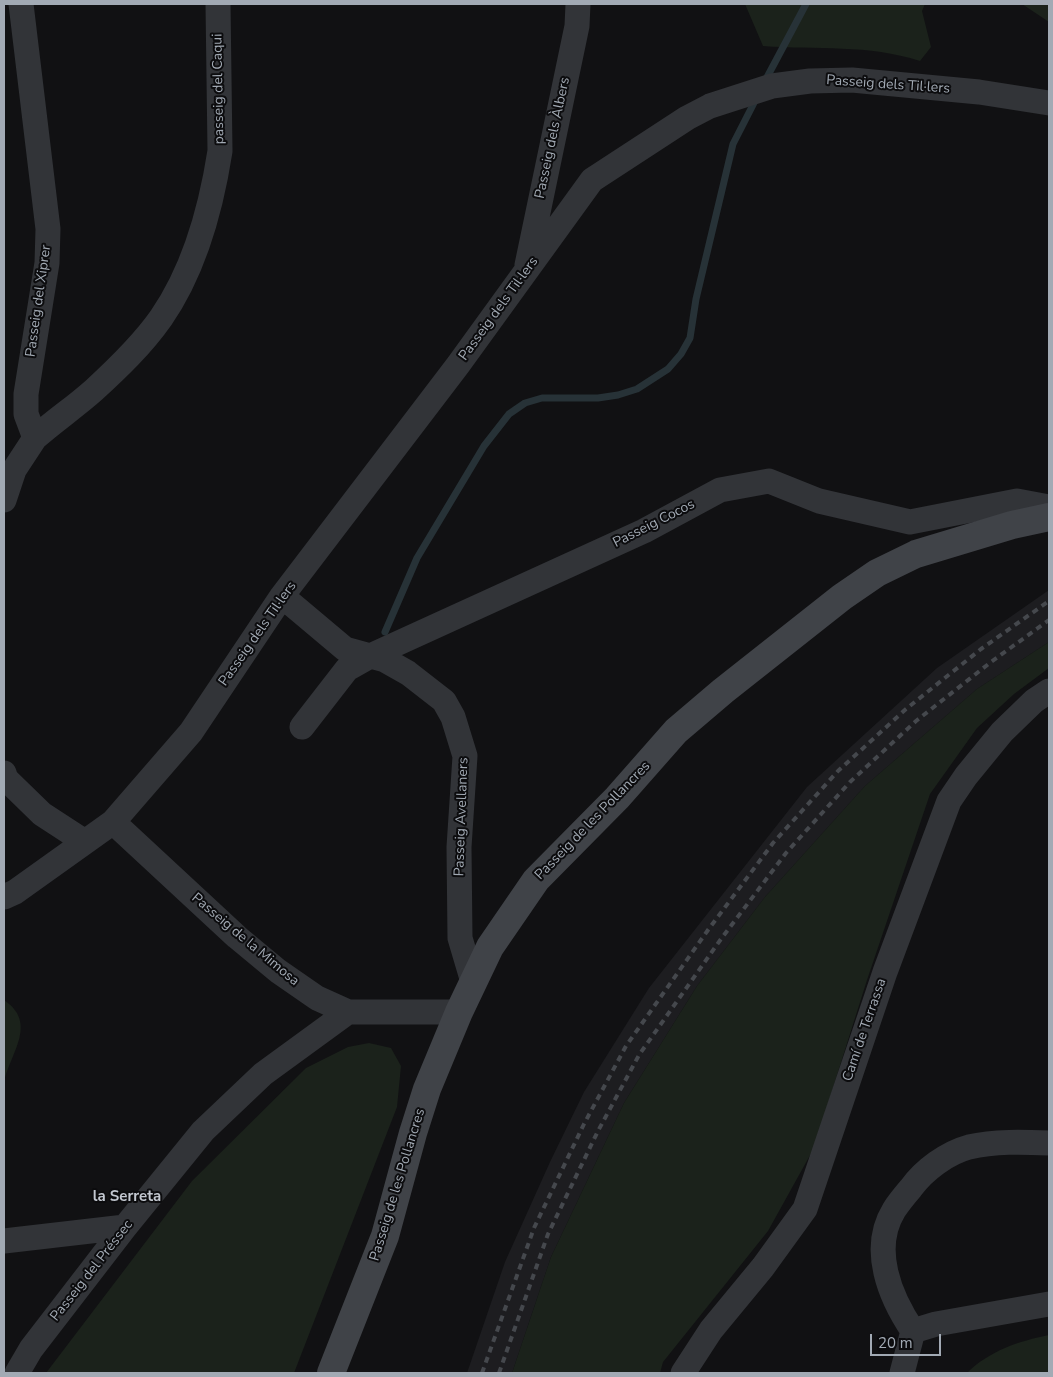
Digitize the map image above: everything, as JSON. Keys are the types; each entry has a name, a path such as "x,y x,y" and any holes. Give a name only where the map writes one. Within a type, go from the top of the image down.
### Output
{"street":[{"name":"Passeig del Xiprer","path":"21,4 48,229 48,263 26,394 26,414 35,438"},
{"name":"passeig del Caqui","path":"35,438 92,391 145,338 162,317 179,288 196,252 220,151 218,4"},
{"name":"Passeig dels Àlbers","path":"526,272 577,26 578,4"},
{"name":"Passeig dels Til·lers","path":"4,897 15,892 113,822 191,732 282,596 526,272 592,180 687,118 710,106 762,89 810,81 852,80 979,92 1049,103"},
{"path":"4,500 14,470 35,438"},
{"name":"Passeig Cocos","path":"302,727 347,670 370,656 644,531 720,490 769,481 819,501 910,522 1017,501 1049,507"},
{"name":"Passeig de les Pollancres","path":"331,1373 385,1236 412,1133 427,1089 459,1012 490,946 536,880 617,798 676,731 715,697 842,597 895,563 964,539 1049,517"},
{"name":"Passeig Avellaners","path":"282,596 345,649 385,660 408,673 444,701 460,733 465,756 459,847 460,938 473,982"},
{"name":"Camí de Terrassa","path":"683,1373 711,1330 763,1267 805,1209 885,972 949,802 966,776 1002,732 1034,701 1049,691"},
{"path":"4,773 6,779 42,814 85,842"},
{"name":"Passeig de la Mimosa","path":"113,822 237,936 278,971 317,998 348,1012 459,1012"},
{"name":"Passeig del Préssec","path":"17,1373 31,1350 125,1227 203,1131 262,1074 348,1012"},
{"path":"902,1373 912,1331 898,1308 887,1282 883,1244 894,1211 917,1179 941,1160 969,1148 1014,1142 1049,1143"},
{"path":"4,1241 125,1227"},
{"path":"912,1331 936,1324 1049,1304"}],"shaded area":[{"path":"745,4 925,4 922,11 931,47 920,61 881,52 862,50 763,46"},
{"path":"1022,4 1049,4 1049,22"},
{"path":"1049,590 1049,642 977,689 865,786 765,897 697,986 624,1103 551,1257 512,1373 467,1373 505,1262 550,1162 584,1092 649,988 807,787 937,668"},
{"path":"1049,642 1049,668 1014,694 977,728 930,794 867,980 814,1148 768,1231 663,1362 660,1373 512,1373 551,1257 624,1103 697,986 765,897 865,786 977,689"},
{"path":"4,1000 14,1009 19,1018 21,1028 16,1049 4,1082"},
{"path":"369,1043 391,1048 401,1066 397,1107 294,1373 46,1373 192,1181 306,1068 348,1047"},
{"path":"1049,1335 1049,1373 967,1373 985,1359 1005,1348"}],"waterway":[{"path":"765,81 806,4"},
{"path":"385,632 417,558 484,446 509,414 525,403 542,398 598,398 618,395 637,389 668,369 681,354 690,338 696,299 733,144 757,97"}],"railway":[{"path":"482,1373 534,1228 584,1124 626,1046 708,930 773,843 838,771 906,709 981,649 1049,601"},
{"path":"499,1373 548,1234 598,1131 639,1055 721,939 786,853 850,782 916,721 991,662 1049,620"}],"district":[{"name":"la Serreta","path":"127,1197"}]}
